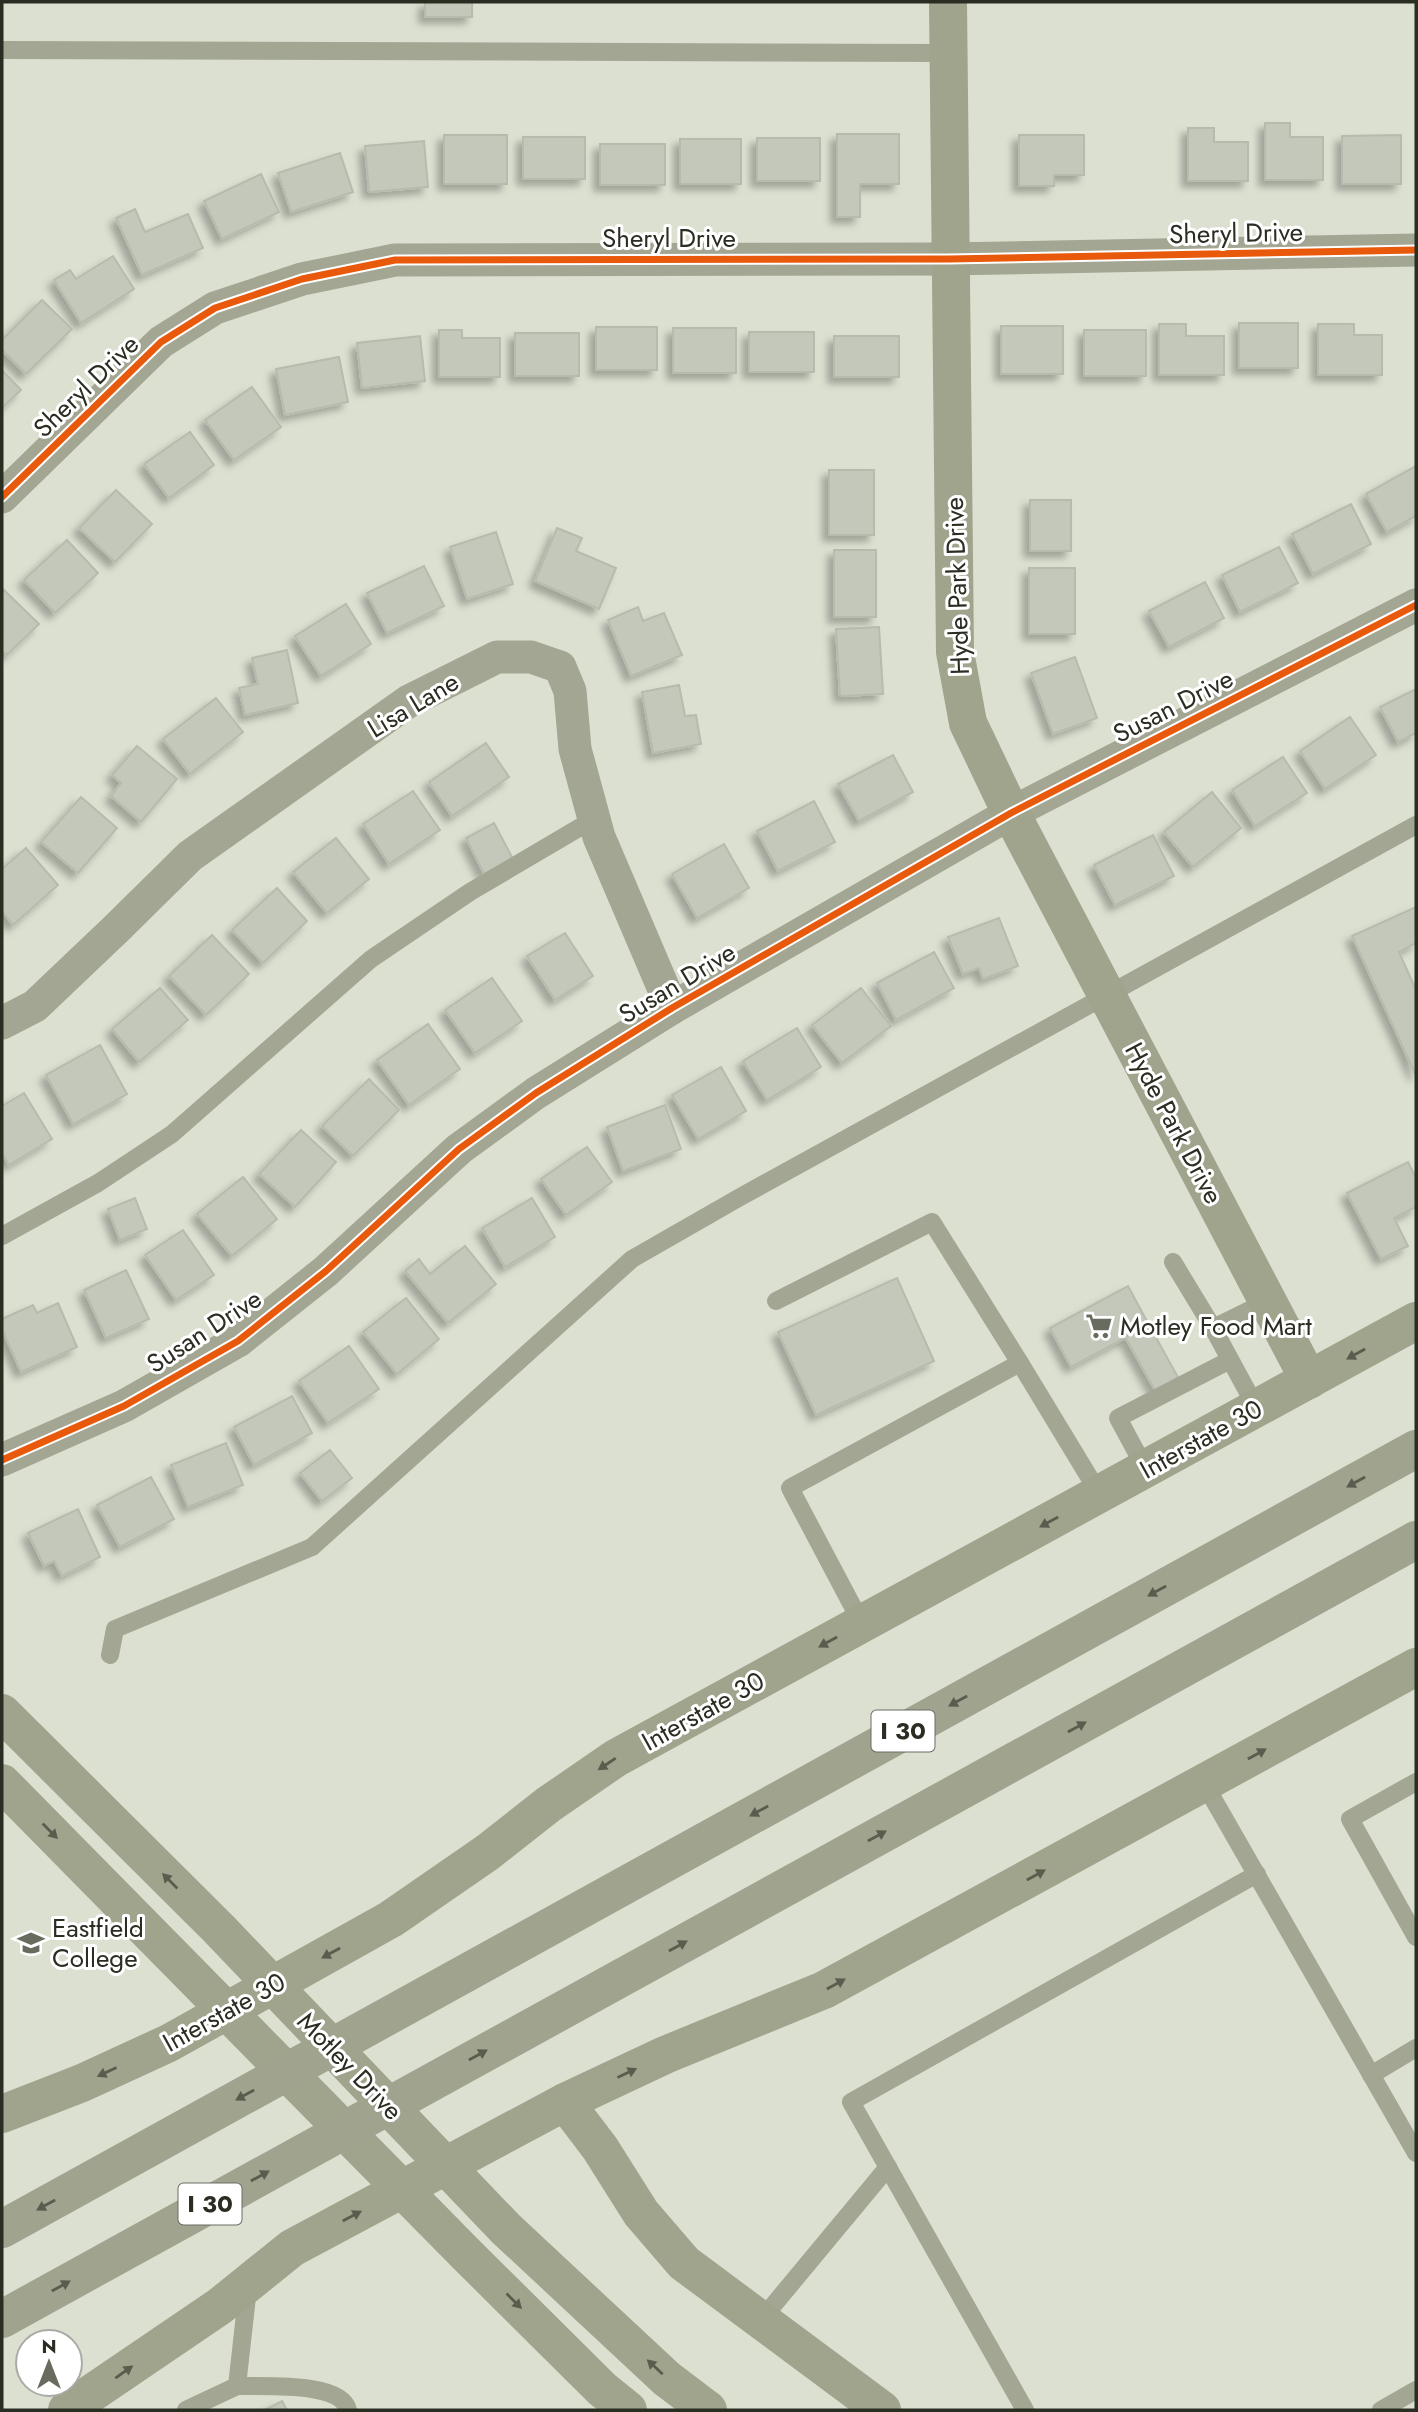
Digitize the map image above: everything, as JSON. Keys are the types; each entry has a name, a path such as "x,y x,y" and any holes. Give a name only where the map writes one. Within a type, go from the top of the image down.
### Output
{"highway":[{"name":"I 30","path":"2,2229 1416,1449"},
{"name":"I 30","path":"2,2319 1416,1541"}],"main road":[{"name":"Hyde Park Drive","path":"948,2 955,652 968,723 1011,813 1309,1380"},
{"name":"Interstate 30","path":"2,2114 82,2083 169,2043 391,1920 488,1852 548,1804 616,1758 1416,1321"},
{"path":"73,2409 220,2306 292,2248 565,2102 664,2055 824,1990 1416,1667"},
{"name":"Motley Drive","path":"2,1713 219,1929 506,2229 667,2379 708,2410"},
{"name":"Motley Drive","path":"2,1783 465,2253 602,2389 628,2410"},
{"path":"565,2102 600,2148 641,2213 684,2263 882,2410"}],"street":[{"name":"Sheryl Drive","path":"2,497 161,342 215,308 303,279 395,260 949,259 1416,250"},
{"name":"Susan Drive","path":"2,1460 124,1406 238,1341 326,1271 459,1149 536,1093 672,1008 1011,813 1416,605"},
{"name":"Lisa Lane","path":"2,1023 34,1006 190,856 409,701 497,657 531,657 561,667 570,691 575,749 599,837 672,1008"}],"lane":[{"path":"2,50 948,53"},
{"path":"2,1236 98,1183 172,1134 371,959 470,892 594,819"},
{"path":"110,1655 115,1629 312,1547 632,1259 1416,825"},
{"path":"776,1301 933,1222 1100,1494"},
{"path":"1172,1262 1213,1328 1257,1409"},
{"path":"1213,1328 1268,1301"},
{"path":"1146,1469 1118,1418 1230,1360"},
{"path":"862,1624 790,1488 1020,1363"},
{"path":"1416,1782 1350,1819 1416,1937"},
{"path":"1204,1783 1416,2153"},
{"path":"1025,2410 851,2102 1257,1874"},
{"path":"1371,2075 1416,2048"},
{"path":"761,2320 888,2167"},
{"path":"237,2386 249,2282"},
{"path":"186,2410 237,2386 323,2390 337,2395 347,2403 348,2410"},
{"path":"1381,2410 1416,2390"}],"building":[{"path":"425,2 472,2 472,17 425,17"},
{"path":"1265,123 1290,123 1290,137 1323,137 1323,180 1265,180"},
{"path":"1188,128 1214,128 1214,142 1248,142 1248,181 1188,181"},
{"path":"837,134 899,134 899,184 860,184 860,217 837,217"},
{"path":"444,135 507,135 507,184 444,184"},
{"path":"1019,135 1084,135 1084,175 1054,175 1054,186 1019,186"},
{"path":"1401,135 1401,184 1342,184 1342,136"},
{"path":"523,137 585,137 585,179 523,179"},
{"path":"757,138 820,138 820,181 757,181"},
{"path":"680,139 741,139 741,184 680,184"},
{"path":"424,141 428,187 369,192 365,146"},
{"path":"600,144 665,144 665,185 600,185"},
{"path":"340,153 353,192 291,212 278,173"},
{"path":"261,174 279,212 222,239 204,201"},
{"path":"135,209 145,232 188,214 203,248 142,275 116,218"},
{"path":"113,256 134,289 81,323 54,280 70,270 76,279"},
{"path":"42,300 72,329 26,374 2,350 2,340"},
{"path":"1239,323 1298,323 1298,368 1239,368"},
{"path":"1159,324 1186,324 1186,336 1224,336 1224,375 1159,375"},
{"path":"1318,324 1354,324 1354,335 1382,335 1382,375 1318,375"},
{"path":"1001,326 1063,326 1063,374 1001,374"},
{"path":"596,327 657,327 657,370 596,370"},
{"path":"673,328 736,328 736,373 673,373"},
{"path":"439,330 462,330 462,338 500,338 500,377 439,377"},
{"path":"1084,330 1146,330 1146,376 1084,376"},
{"path":"749,332 814,332 814,372 749,372"},
{"path":"515,333 579,333 579,376 515,376"},
{"path":"420,336 425,381 362,388 357,343"},
{"path":"834,336 899,336 899,377 834,377"},
{"path":"339,357 348,402 285,415 276,369"},
{"path":"2,370 21,390 2,408"},
{"path":"252,387 281,427 234,460 205,420"},
{"path":"190,432 214,465 169,498 144,464"},
{"path":"1416,466 1416,516 1387,532 1366,494"},
{"path":"829,470 874,470 874,535 829,535"},
{"path":"116,490 152,524 115,562 79,528"},
{"path":"1030,500 1071,500 1071,551 1030,551"},
{"path":"1351,504 1371,544 1313,574 1292,534"},
{"path":"557,528 582,538 576,551 616,568 599,609 535,581"},
{"path":"496,532 513,584 467,599 450,547"},
{"path":"67,540 98,573 55,613 24,580"},
{"path":"1279,547 1298,583 1240,612 1222,575"},
{"path":"834,550 876,550 876,617 834,617"},
{"path":"424,566 444,606 387,633 367,593"},
{"path":"1029,568 1075,568 1075,634 1029,634"},
{"path":"1205,582 1224,618 1169,647 1149,611"},
{"path":"3,589 39,624 7,655 2,651"},
{"path":"346,604 371,644 321,676 295,636"},
{"path":"638,607 643,621 664,613 682,655 631,676 608,620"},
{"path":"879,627 883,694 840,696 836,629"},
{"path":"287,650 298,703 245,715 239,688 258,684 252,658"},
{"path":"1075,657 1097,718 1053,734 1031,673"},
{"path":"679,685 685,716 696,715 701,744 653,753 642,692"},
{"path":"1416,689 1416,733 1398,742 1380,707"},
{"path":"216,698 243,732 190,774 163,739"},
{"path":"1350,717 1376,755 1325,789 1300,751"},
{"path":"486,743 509,777 452,816 429,782"},
{"path":"137,746 177,779 141,822 111,796 121,783 112,775"},
{"path":"893,755 913,792 859,821 838,784"},
{"path":"1283,757 1307,793 1255,826 1232,790"},
{"path":"413,791 440,830 389,864 363,824"},
{"path":"1212,792 1241,828 1193,867 1164,832"},
{"path":"81,797 117,828 78,873 41,842"},
{"path":"814,801 835,842 778,871 757,831"},
{"path":"494,823 513,859 484,874 466,838"},
{"path":"1153,835 1174,876 1115,905 1094,865"},
{"path":"336,838 369,879 327,913 293,872"},
{"path":"724,844 749,888 697,918 672,874"},
{"path":"26,848 58,885 13,925 2,911 2,869"},
{"path":"277,888 307,921 263,963 232,930"},
{"path":"1416,907 1416,943 1399,952 1416,990 1416,1076 1352,936"},
{"path":"999,918 1018,966 983,979 979,968 963,974 948,937"},
{"path":"565,933 593,976 555,1000 527,956"},
{"path":"212,935 249,974 206,1015 169,976"},
{"path":"934,952 954,988 896,1020 877,983"},
{"path":"492,978 522,1021 475,1053 445,1010"},
{"path":"160,988 188,1020 139,1062 112,1029"},
{"path":"861,988 891,1026 842,1063 812,1025"},
{"path":"428,1024 460,1069 409,1105 377,1060"},
{"path":"797,1028 821,1067 767,1100 743,1061"},
{"path":"100,1045 127,1094 73,1124 46,1075"},
{"path":"721,1067 746,1111 698,1139 672,1095"},
{"path":"369,1079 399,1110 353,1156 322,1126"},
{"path":"24,1093 52,1139 9,1165 2,1153 2,1106"},
{"path":"665,1105 681,1149 623,1171 607,1127"},
{"path":"301,1130 336,1162 295,1207 259,1174"},
{"path":"587,1147 612,1182 566,1215 541,1179"},
{"path":"1408,1162 1416,1178 1416,1207 1394,1218 1408,1246 1381,1259 1347,1193"},
{"path":"243,1177 277,1219 232,1256 197,1214"},
{"path":"135,1198 147,1229 120,1240 108,1209"},
{"path":"532,1198 555,1237 505,1267 482,1228"},
{"path":"183,1230 214,1275 176,1300 145,1255"},
{"path":"465,1246 496,1284 448,1323 405,1271 419,1259 430,1274"},
{"path":"126,1270 149,1319 106,1338 84,1290"},
{"path":"897,1278 934,1361 816,1415 778,1332"},
{"name":"Motley Food Mart","path":"1128,1286 1149,1325 1071,1367 1050,1328"},
{"path":"406,1298 439,1339 397,1374 363,1332"},
{"path":"58,1303 77,1347 21,1372 2,1329 2,1319 33,1305 37,1313"},
{"path":"1149,1325 1179,1379 1156,1392 1125,1337"},
{"path":"349,1346 379,1389 328,1423 299,1381"},
{"path":"292,1396 312,1433 254,1465 234,1427"},
{"path":"226,1443 243,1485 188,1507 171,1465"},
{"path":"330,1450 352,1478 322,1501 300,1473"},
{"path":"151,1477 174,1519 120,1547 97,1505"},
{"path":"78,1509 100,1557 62,1576 54,1561 44,1566 28,1533"},
{"path":"282,2401 287,2410 265,2410"}],"cycle path":[{"path":"2,497 161,342 215,308 302,279 395,260 949,259 1416,250"},
{"path":"2,1460 124,1406 238,1341 326,1271 459,1149 536,1093 672,1008 1011,813 1416,605"}],"place":[{"name":"Motley Food Mart","path":"1099,1326"},
{"name":"Eastfield College","path":"31,1943"}]}
